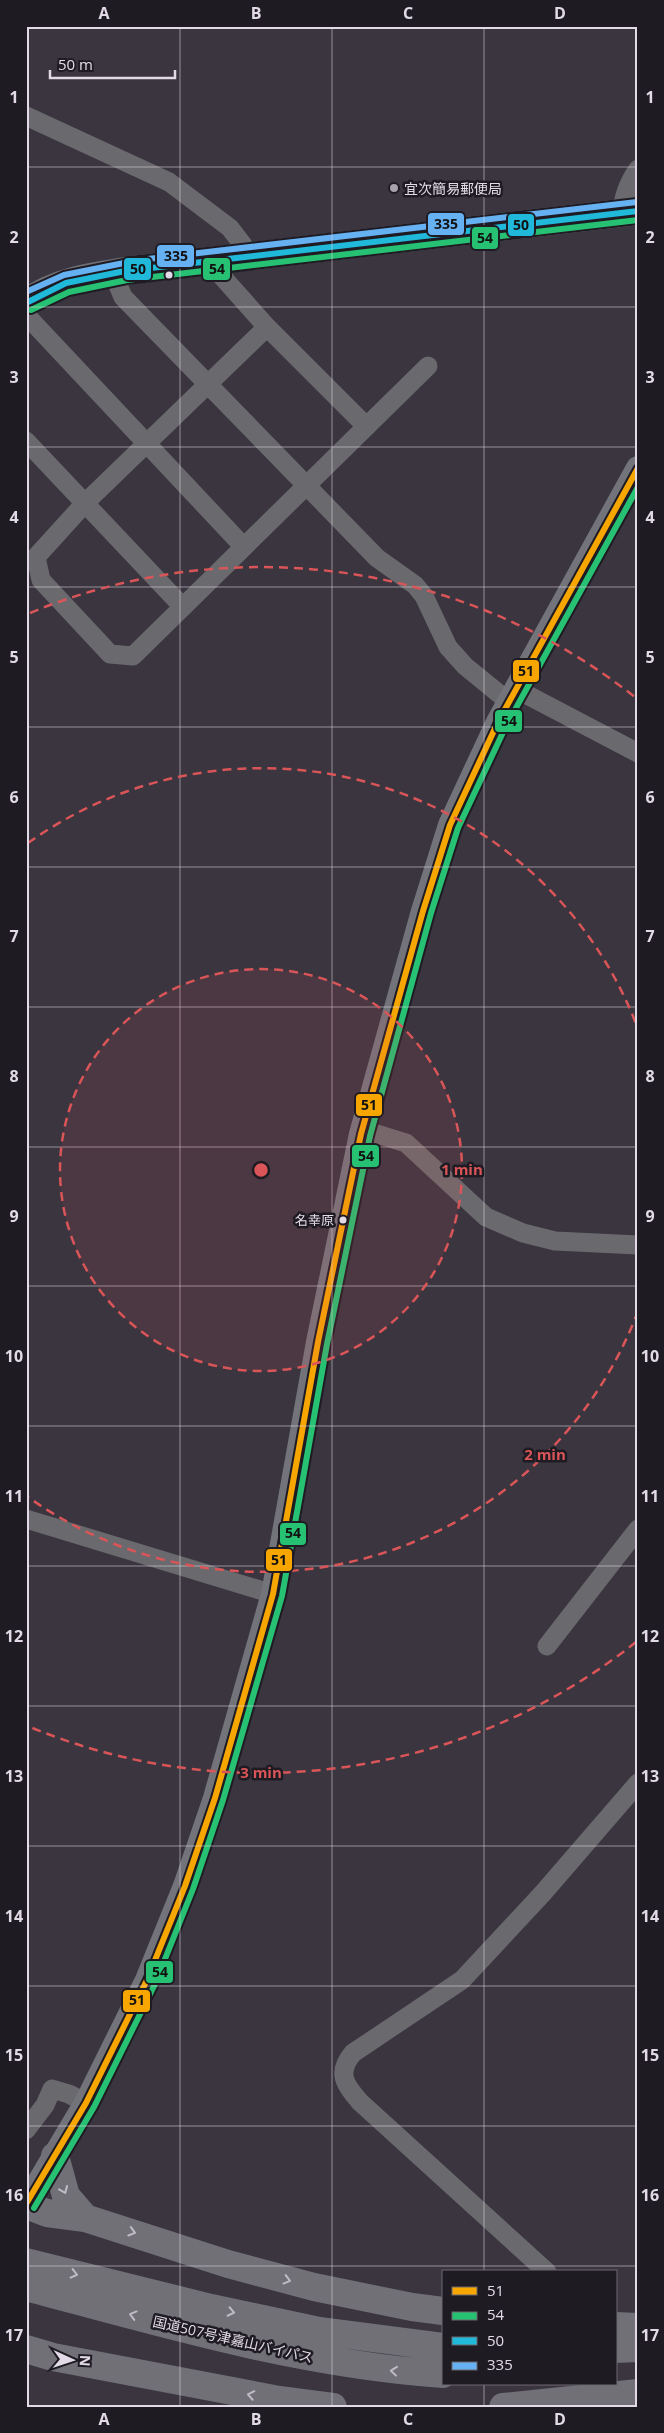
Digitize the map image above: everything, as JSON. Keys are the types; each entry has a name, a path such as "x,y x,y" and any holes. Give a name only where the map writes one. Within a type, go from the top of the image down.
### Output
{"highway":[{"path":"26,303 50,289 78,280 116,272 630,212"},
{"path":"55,2156 66,2196 85,2218"},
{"path":"26,2205 47,2213 85,2218 228,2264 314,2287 412,2307 442,2311"},
{"name":"国道507号津嘉山バイパス","path":"26,2262 211,2308 319,2331 442,2347"},
{"name":"国道507号津嘉山バイパス","path":"26,2287 234,2342 325,2361 393,2371 442,2374"},
{"path":"616,2326 638,2327"},
{"path":"616,2350 638,2348"},
{"path":"26,2349 53,2357 279,2400 333,2407"},
{"path":"616,2378 638,2376"},
{"path":"503,2407 638,2393"}],"main road":[{"path":"26,2205 86,2103 147,1980 185,1886 247,1692 273,1594 318,1342 361,1134 423,911 450,825 513,696 638,468"}],"street":[{"path":"26,116 170,182 230,228 243,245 247,256"},
{"path":"630,212 623,198 630,180 638,169"},
{"path":"212,260 218,272 267,327 366,426"},
{"path":"116,272 118,285 123,297 377,558 415,585 424,596 448,647 465,666 513,696 638,752"},
{"path":"26,315 243,546"},
{"path":"267,327 86,503 36,557 41,580 110,654 133,656 428,366"},
{"path":"26,441 182,607"},
{"path":"361,1134 377,1134 406,1143 486,1217 523,1233 556,1241 638,1245"},
{"path":"26,1519 273,1594"},
{"path":"547,1646 638,1529"},
{"path":"545,2270 360,2102 347,2087 344,2068 353,2053 462,1980 543,1893 638,1783"},
{"path":"26,2130 45,2105 52,2089 69,2094 86,2103"}],"transit line":[{"name":"335","path":"26,292 64,275 139,260 637,202"},
{"name":"50","path":"26,303 66,283 125,271 638,211"},
{"name":"54","path":"31,310 69,292 127,280 638,220"},
{"name":"51","path":"26,2204 86,2103 147,1980 185,1886 215,1798 273,1594 318,1342 361,1134 423,911 450,825 498,722 638,468"},
{"name":"54","path":"34,2208 94,2107 155,1984 193,1889 223,1800 282,1596 327,1344 370,1136 431,913 458,828 506,726 638,487"}],"place":[{"name":"宜次簡易郵便局","path":"394,188"},
{"name":"名幸原","path":"343,1220"}]}
